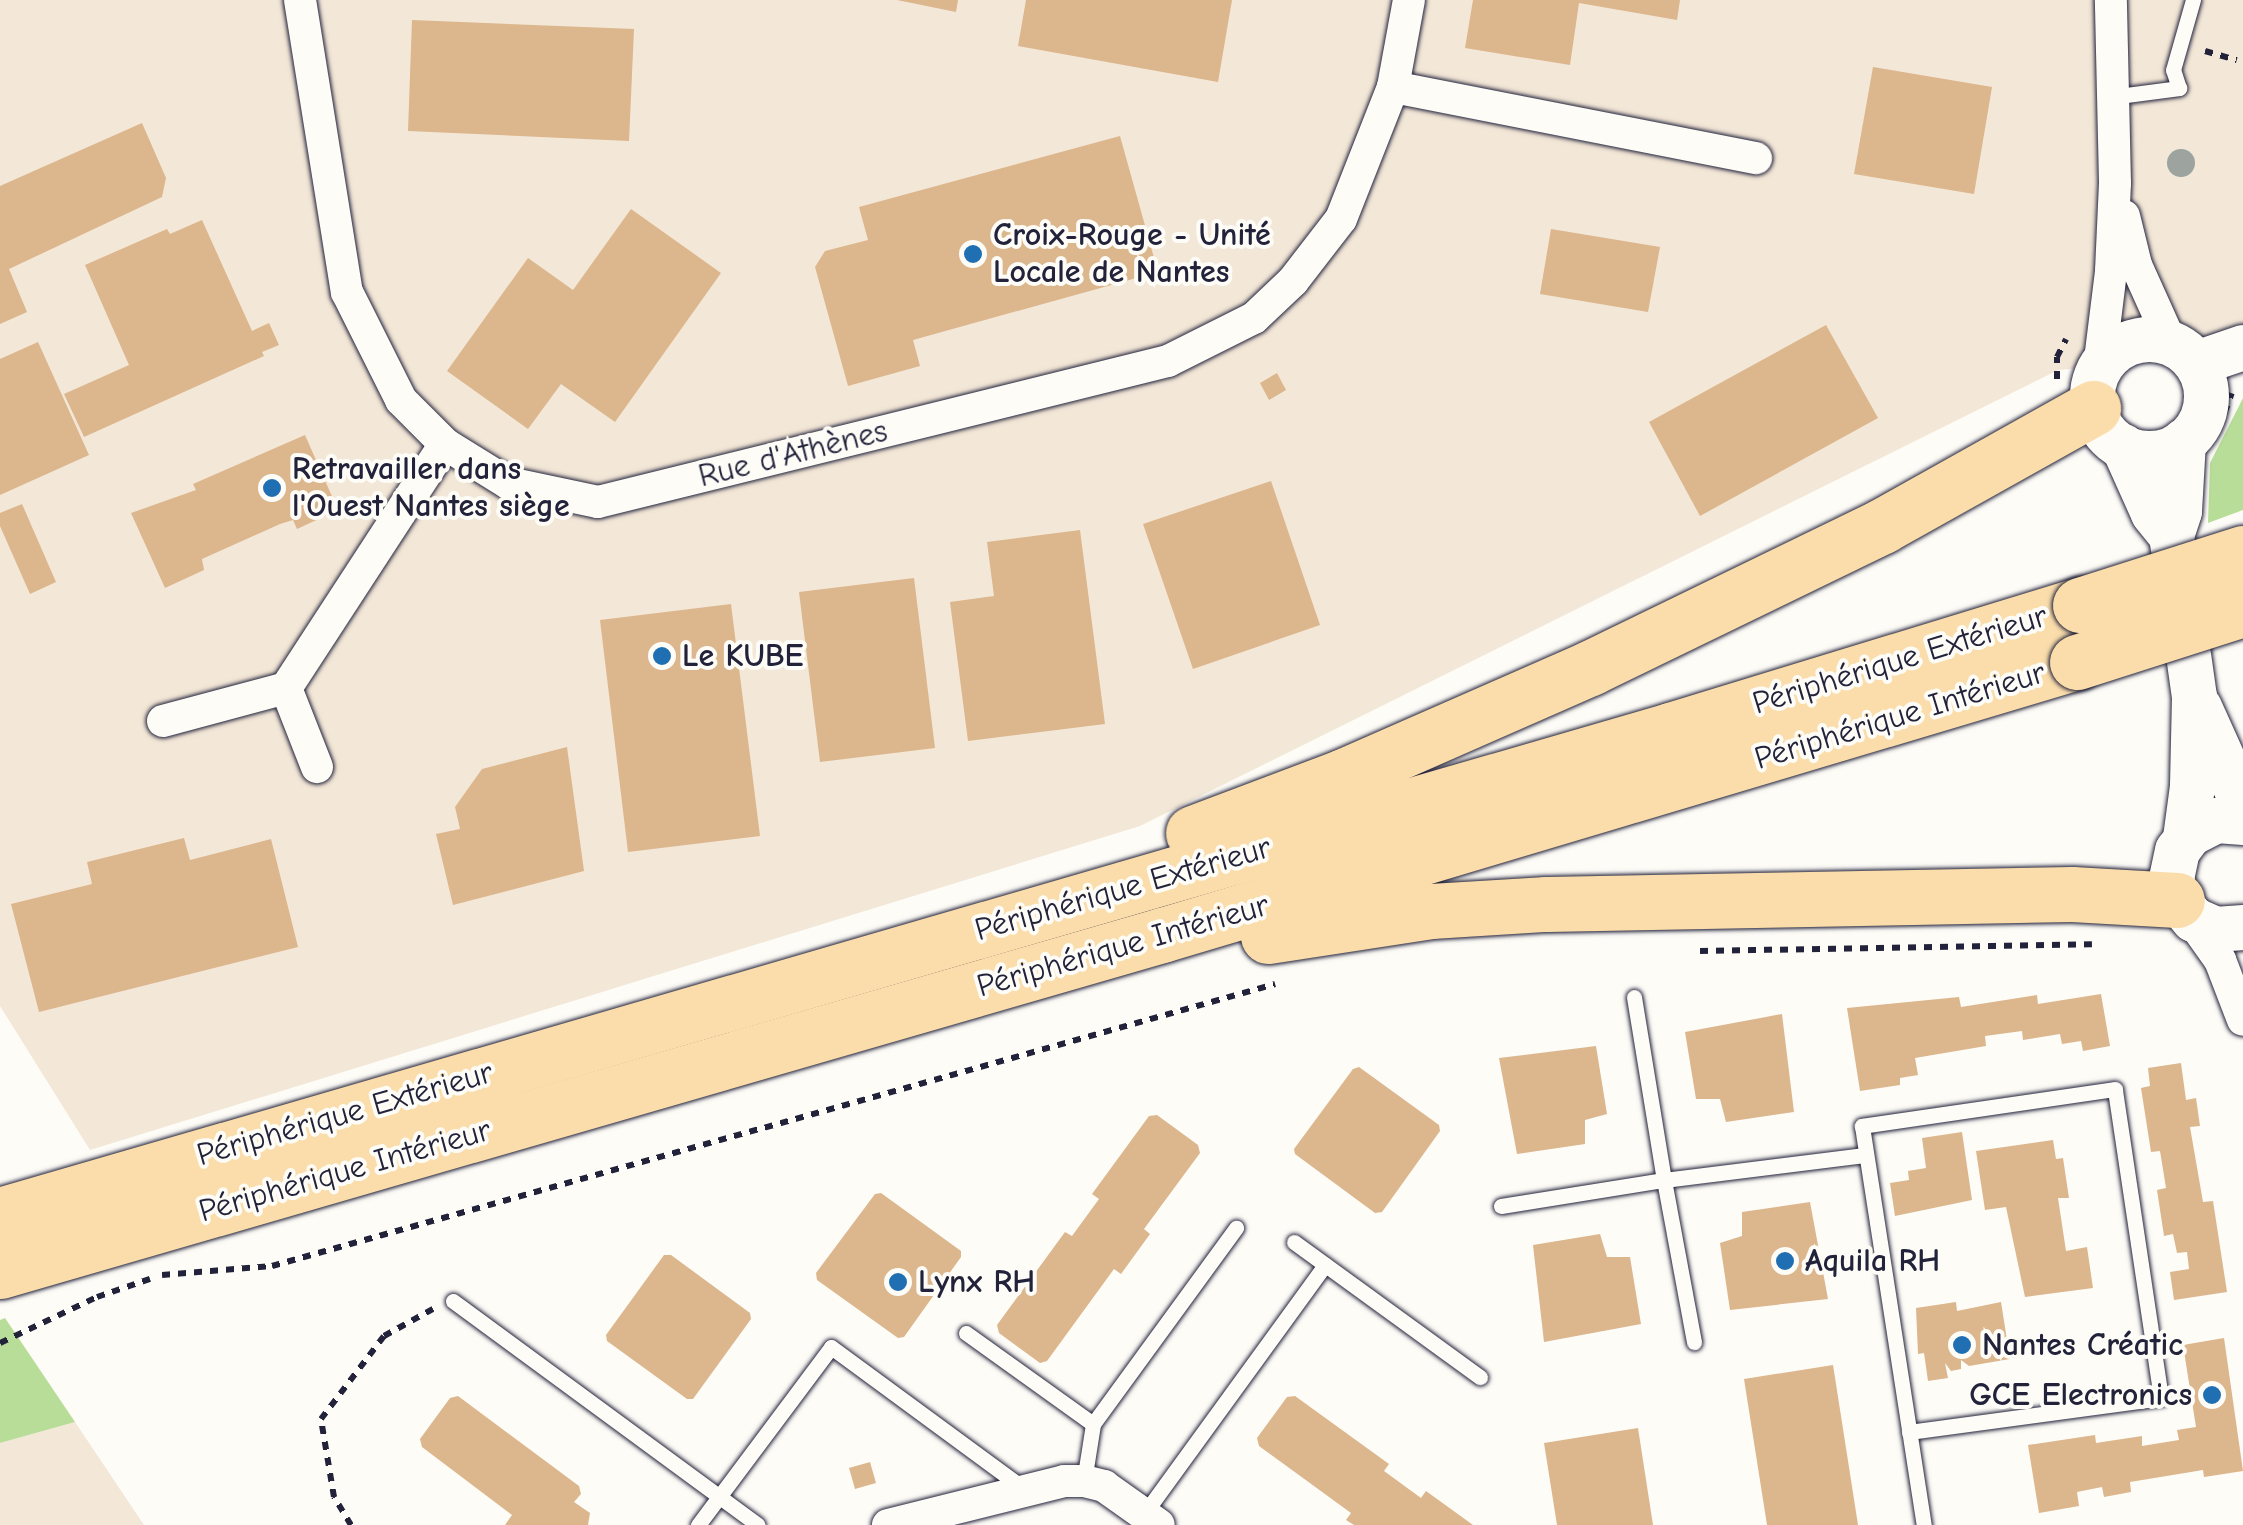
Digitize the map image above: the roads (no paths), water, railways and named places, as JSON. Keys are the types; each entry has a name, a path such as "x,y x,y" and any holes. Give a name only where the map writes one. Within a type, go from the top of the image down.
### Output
{"highway":[{"path":"1028,917 1081,872 1344,776 1590,668 1882,526 2105,408"},
{"name":"Périphérique Extérieur","path":"0,1216 1028,917 2080,605 2243,553"},
{"name":"Périphérique Intérieur","path":"0,1272 1162,935 2243,609"},
{"path":"1162,935 1229,946 1307,927 1432,911 1548,904 2072,894 2182,907"}],"street":[{"name":"Rue d'Athènes","path":"300,0 347,292 402,400 445,444 508,483 598,502 1168,361 1254,318 1293,281 1341,219 1393,87 1409,0"},
{"path":"2111,0 2110,98 2115,183 2105,408 2153,512 2171,535"},
{"path":"1393,87 1756,158"},
{"path":"2105,408 2160,452 2184,441 2199,422 2206,398 2136,265 2115,183"},
{"path":"2105,408 2118,348 2130,342 2151,339 2184,353 2243,347"},
{"path":"2184,441 2179,510 2171,535 2194,696 2192,786 2185,838 2172,864 2182,907 2220,960 2243,1020"},
{"path":"162,720 286,688 445,444"},
{"path":"286,688 317,767"},
{"path":"2194,696 2243,804"},
{"path":"2185,838 2209,822 2243,822"},
{"path":"2182,907 2215,929 2243,928"},
{"path":"888,1525 1084,1481 1104,1486 1152,1519"}],"lane":[{"path":"2110,98 2179,88 2173,70 2193,0"},
{"path":"1634,997 1694,1342"},
{"path":"1909,1432 2161,1398 2115,1089 1862,1126 1864,1154 1924,1525"},
{"path":"1501,1206 1864,1154"},
{"path":"1084,1481 1092,1424 1236,1228"},
{"path":"1294,1242 1480,1377"},
{"path":"1152,1519 1325,1265"},
{"path":"453,1301 758,1525"},
{"path":"966,1333 1092,1424"},
{"path":"698,1525 831,1347 1027,1492"}],"place":[{"name":"Croix-Rouge - Unité Locale de Nantes","path":"973,254"},
{"name":"Retravailler dans l'Ouest Nantes siège","path":"272,488"},
{"name":"Le KUBE","path":"662,656"},
{"name":"Aquila RH","path":"1785,1261"},
{"name":"Lynx RH","path":"898,1282"},
{"name":"Nantes Créatic","path":"1962,1345"},
{"name":"GCE Electronics","path":"2212,1395"}]}
